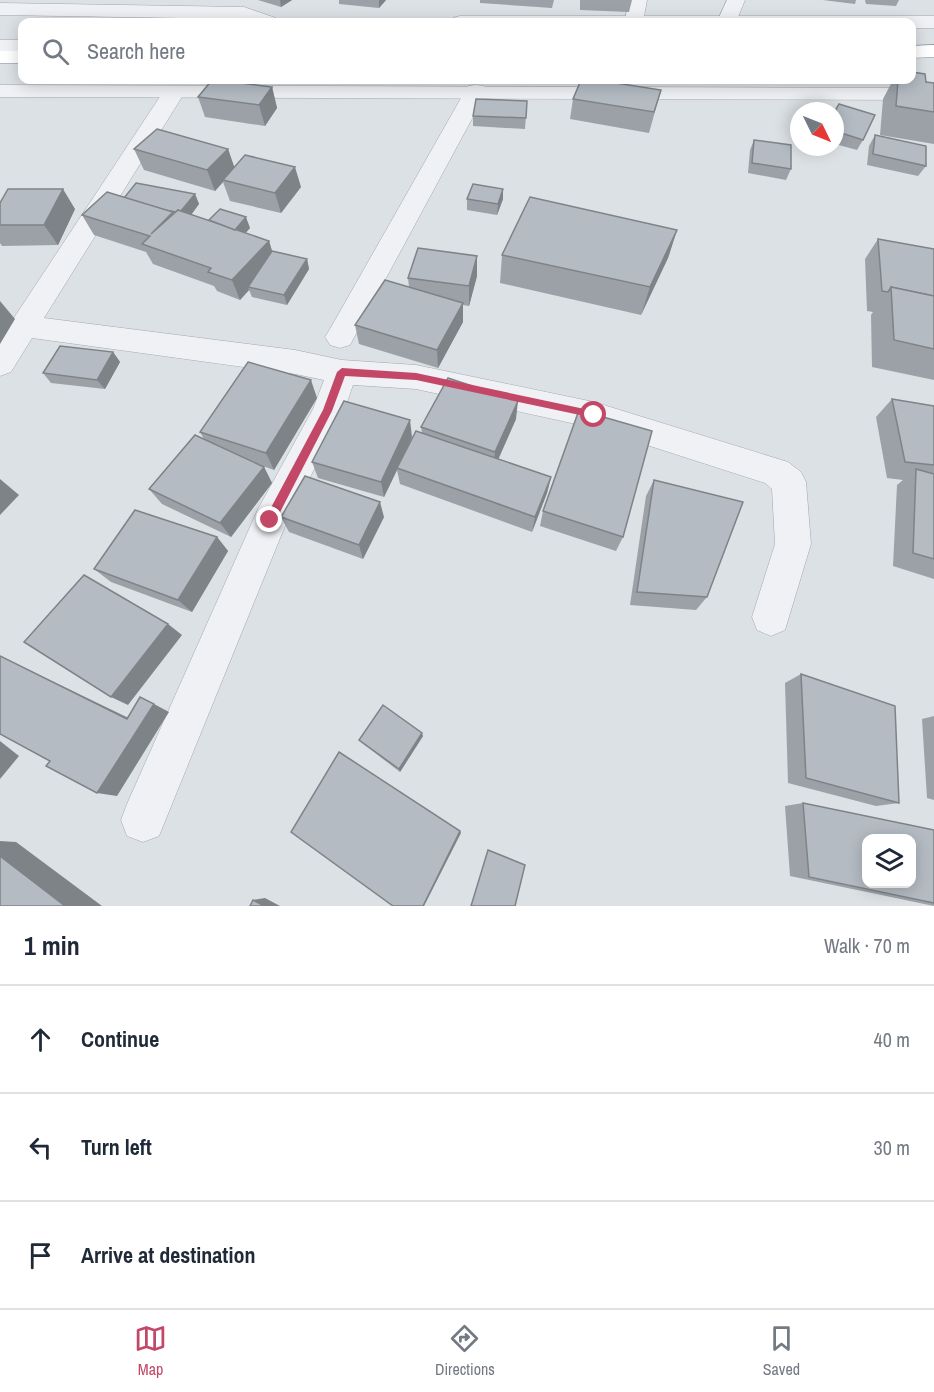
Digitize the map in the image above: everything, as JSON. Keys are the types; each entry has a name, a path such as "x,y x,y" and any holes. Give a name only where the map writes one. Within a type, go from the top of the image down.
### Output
{"highway":[{"path":"916,52 934,51"},
{"path":"0,57 18,57"},
{"path":"0,76 18,76"}],"street":[{"path":"729,18 736,0"},
{"path":"0,9 244,13 257,18"},
{"path":"519,18 637,10 698,18"},
{"path":"916,22 934,22"},
{"path":"0,29 18,29"},
{"path":"916,37 934,37"},
{"path":"0,46 18,46"},
{"path":"340,338 476,91"},
{"path":"0,92 476,91 934,94"},
{"path":"0,364 174,92"},
{"path":"24,326 295,362 342,372 416,377 594,415 776,472 789,482 793,544 771,617"},
{"path":"143,820 270,520 328,411 342,372"}],"building":[{"path":"916,73 925,74 926,82 934,83 934,112 896,106 898,84 916,84"},
{"path":"209,84 249,84 272,87 259,105 198,97"},
{"path":"579,84 623,84 661,90 654,112 573,99"},
{"path":"476,99 527,101 526,118 473,116"},
{"path":"844,106 875,115 863,140 844,134"},
{"path":"157,129 228,149 207,170 134,149"},
{"path":"875,135 926,146 926,166 873,154"},
{"path":"754,140 790,145 791,169 752,163"},
{"path":"245,155 295,167 275,193 223,180"},
{"path":"136,183 195,194 181,211 165,210 124,198"},
{"path":"473,184 503,189 498,204 467,199"},
{"path":"8,189 63,189 44,225 0,225 0,203"},
{"path":"107,192 173,212 151,234 178,210 269,241 232,280 208,272 211,268 142,244 150,236 82,215"},
{"path":"530,197 677,230 650,287 502,255"},
{"path":"220,209 246,217 235,230 209,220"},
{"path":"878,239 934,249 934,296 891,287 888,292 882,291"},
{"path":"418,248 477,256 469,286 408,278"},
{"path":"272,251 307,259 284,295 248,287"},
{"path":"385,280 463,303 437,350 355,325"},
{"path":"891,287 934,296 934,349 894,340"},
{"path":"60,346 113,352 97,380 43,373"},
{"path":"248,362 311,380 266,453 200,432"},
{"path":"448,378 518,401 495,452 421,427"},
{"path":"892,399 934,406 934,465 905,462"},
{"path":"344,401 410,420 381,482 312,462"},
{"path":"579,410 652,431 623,537 543,511"},
{"path":"416,431 551,477 535,517 397,468"},
{"path":"195,435 264,467 220,523 149,489"},
{"path":"916,469 934,474 934,559 913,553"},
{"path":"305,476 380,502 359,545 281,517"},
{"path":"654,480 743,502 707,597 637,592"},
{"path":"135,510 217,537 178,600 94,569"},
{"path":"84,575 168,624 111,697 24,642"},
{"path":"0,656 127,719 140,697 154,704 97,793 46,766 50,761 0,734"},
{"path":"801,674 895,706 899,803 806,778"},
{"path":"383,705 422,733 399,769 359,740"},
{"path":"339,752 460,831 423,906 393,906 291,832"},
{"path":"803,803 934,830 934,903 809,877"},
{"path":"488,850 525,865 515,906 471,906"},
{"path":"0,856 65,906 0,906"},
{"path":"253,900 264,906 250,906"}],"route":[{"path":"270,520 328,411 342,372 416,377 594,415"}]}
